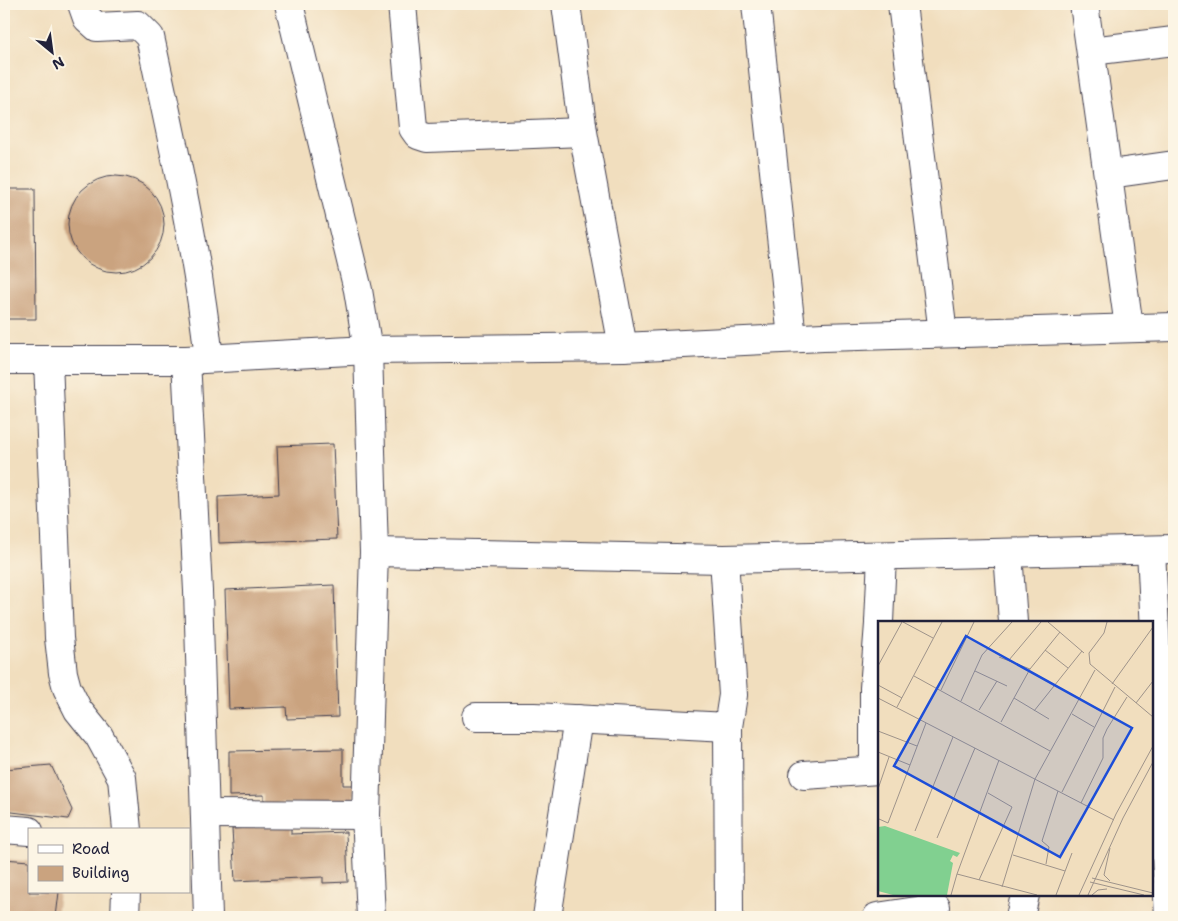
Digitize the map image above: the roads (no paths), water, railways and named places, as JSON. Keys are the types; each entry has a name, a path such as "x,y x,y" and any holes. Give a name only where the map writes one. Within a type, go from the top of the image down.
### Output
{"street":[{"path":"82,4 87,18 96,27 138,25 150,37 177,160 202,298 197,359 198,591 208,917"},
{"path":"289,4 358,290 368,350 374,552 366,815 371,917"},
{"path":"402,4 413,128 418,135 427,138 583,132"},
{"path":"566,4 583,132 623,347"},
{"path":"756,4 792,338"},
{"path":"902,4 943,333"},
{"path":"1084,4 1110,174 1130,327"},
{"path":"1092,51 1174,40"},
{"path":"1110,174 1174,165"},
{"path":"4,360 197,359 368,350 623,347 792,338 1174,327"},
{"path":"48,360 62,673 78,710 100,736 122,778 127,828"},
{"path":"374,552 724,558 1163,550 1169,917"},
{"path":"1008,553 1013,621"},
{"path":"879,621 882,556"},
{"path":"724,558 733,695 728,727 729,917"},
{"path":"804,775 877,770 874,688 878,636"},
{"path":"476,717 578,719 728,727"},
{"path":"547,917 578,719"},
{"path":"205,814 366,815"},
{"path":"4,829 28,831"},
{"path":"125,917 126,894"},
{"path":"1020,917 1025,896"},
{"path":"877,917 936,908"}]}
